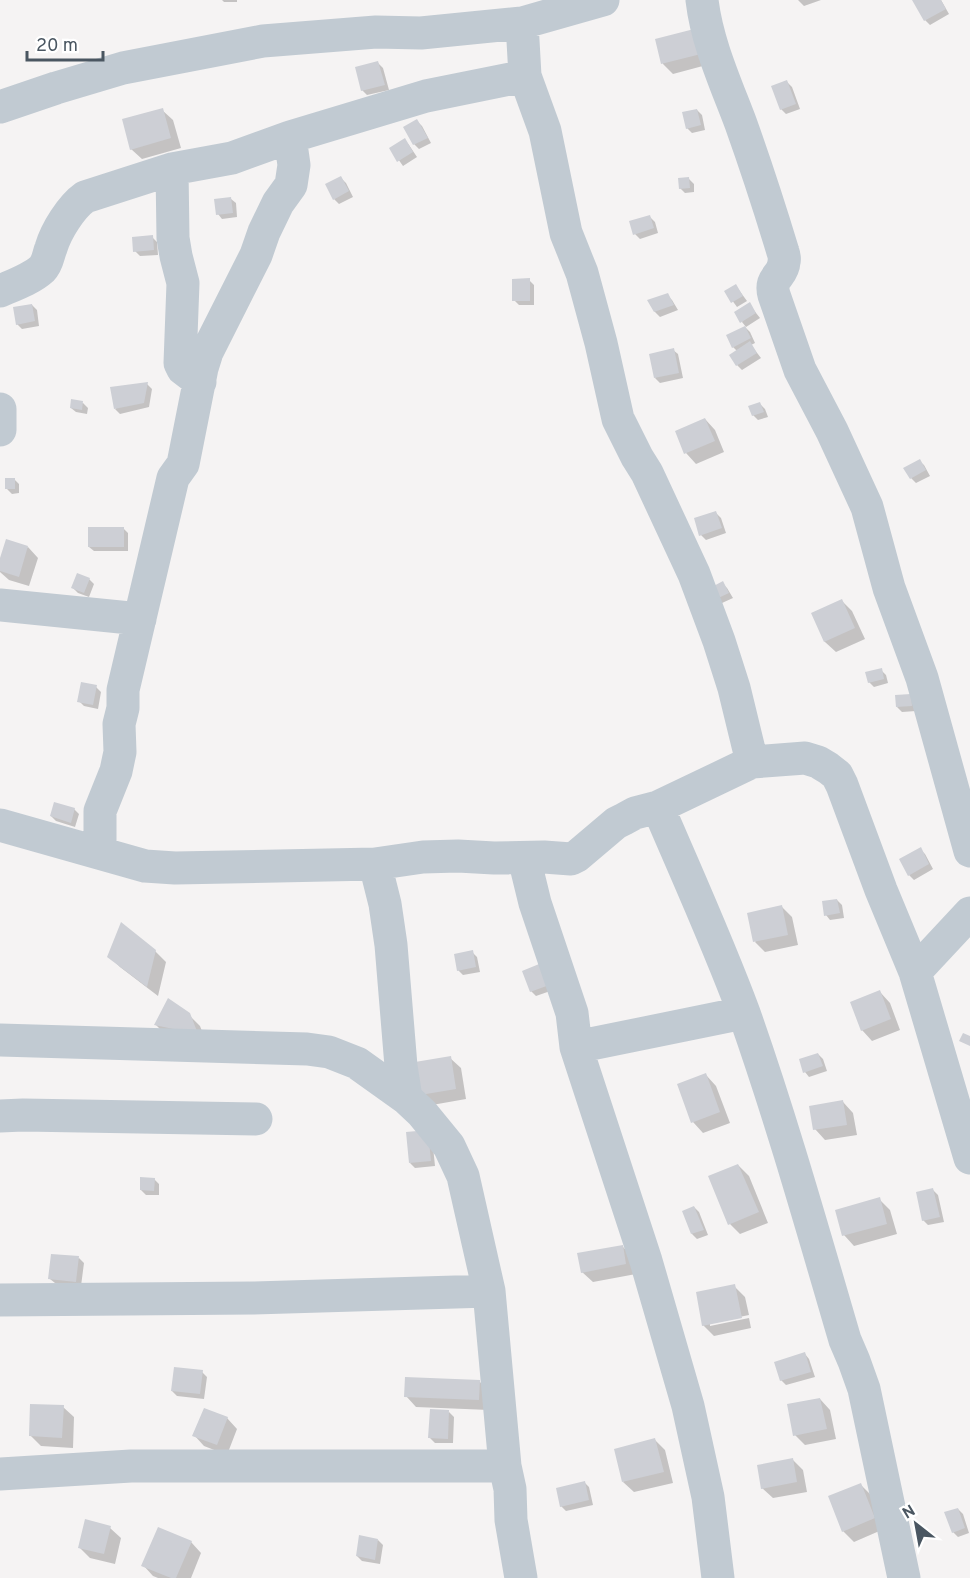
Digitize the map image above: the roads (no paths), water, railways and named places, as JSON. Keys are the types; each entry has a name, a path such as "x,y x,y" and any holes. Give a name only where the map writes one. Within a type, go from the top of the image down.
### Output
{"street":[{"path":"0,107 123,68 263,41 376,32 421,33 522,24 603,0"},
{"path":"702,0 714,53 759,173 783,252 783,268 772,287 774,295 800,370 867,507 889,588 922,678 970,851"},
{"path":"522,24 525,76 545,131 566,233 588,294 618,419 694,574 734,688 752,762"},
{"path":"0,291 32,276 43,268 48,260 51,246 70,211 85,197 172,169 232,158 290,137 426,96 525,76"},
{"path":"100,853 100,812 116,771 120,752 119,724 123,708 123,690 173,478 183,464 202,368 207,352 256,255 264,231 278,203 291,185 294,165 290,137"},
{"path":"172,169 173,238 183,283 180,363 183,369 200,381"},
{"path":"0,409 0,430"},
{"path":"1,608 140,620"},
{"path":"0,825 145,866 175,868 375,864 423,857 571,859 578,856 616,824 635,813 658,807 752,762 805,758 818,762 837,775 842,785 881,890 915,972 970,1158"},
{"path":"658,807 716,941 743,1013 789,1151 845,1340 864,1389 904,1578"},
{"path":"524,858 535,903 572,1013 576,1047 646,1261 688,1406 708,1497 718,1578"},
{"path":"375,864 385,904 391,945 401,1066 406,1098"},
{"path":"915,972 970,913"},
{"path":"576,1047 743,1013"},
{"path":"0,1040 307,1049 329,1052 357,1063 406,1098 422,1113 449,1146 463,1176 489,1291 505,1466 521,1578"},
{"path":"0,1116 256,1119"},
{"path":"0,1300 254,1298 489,1291"},
{"path":"0,1474 131,1466 505,1466"}]}
